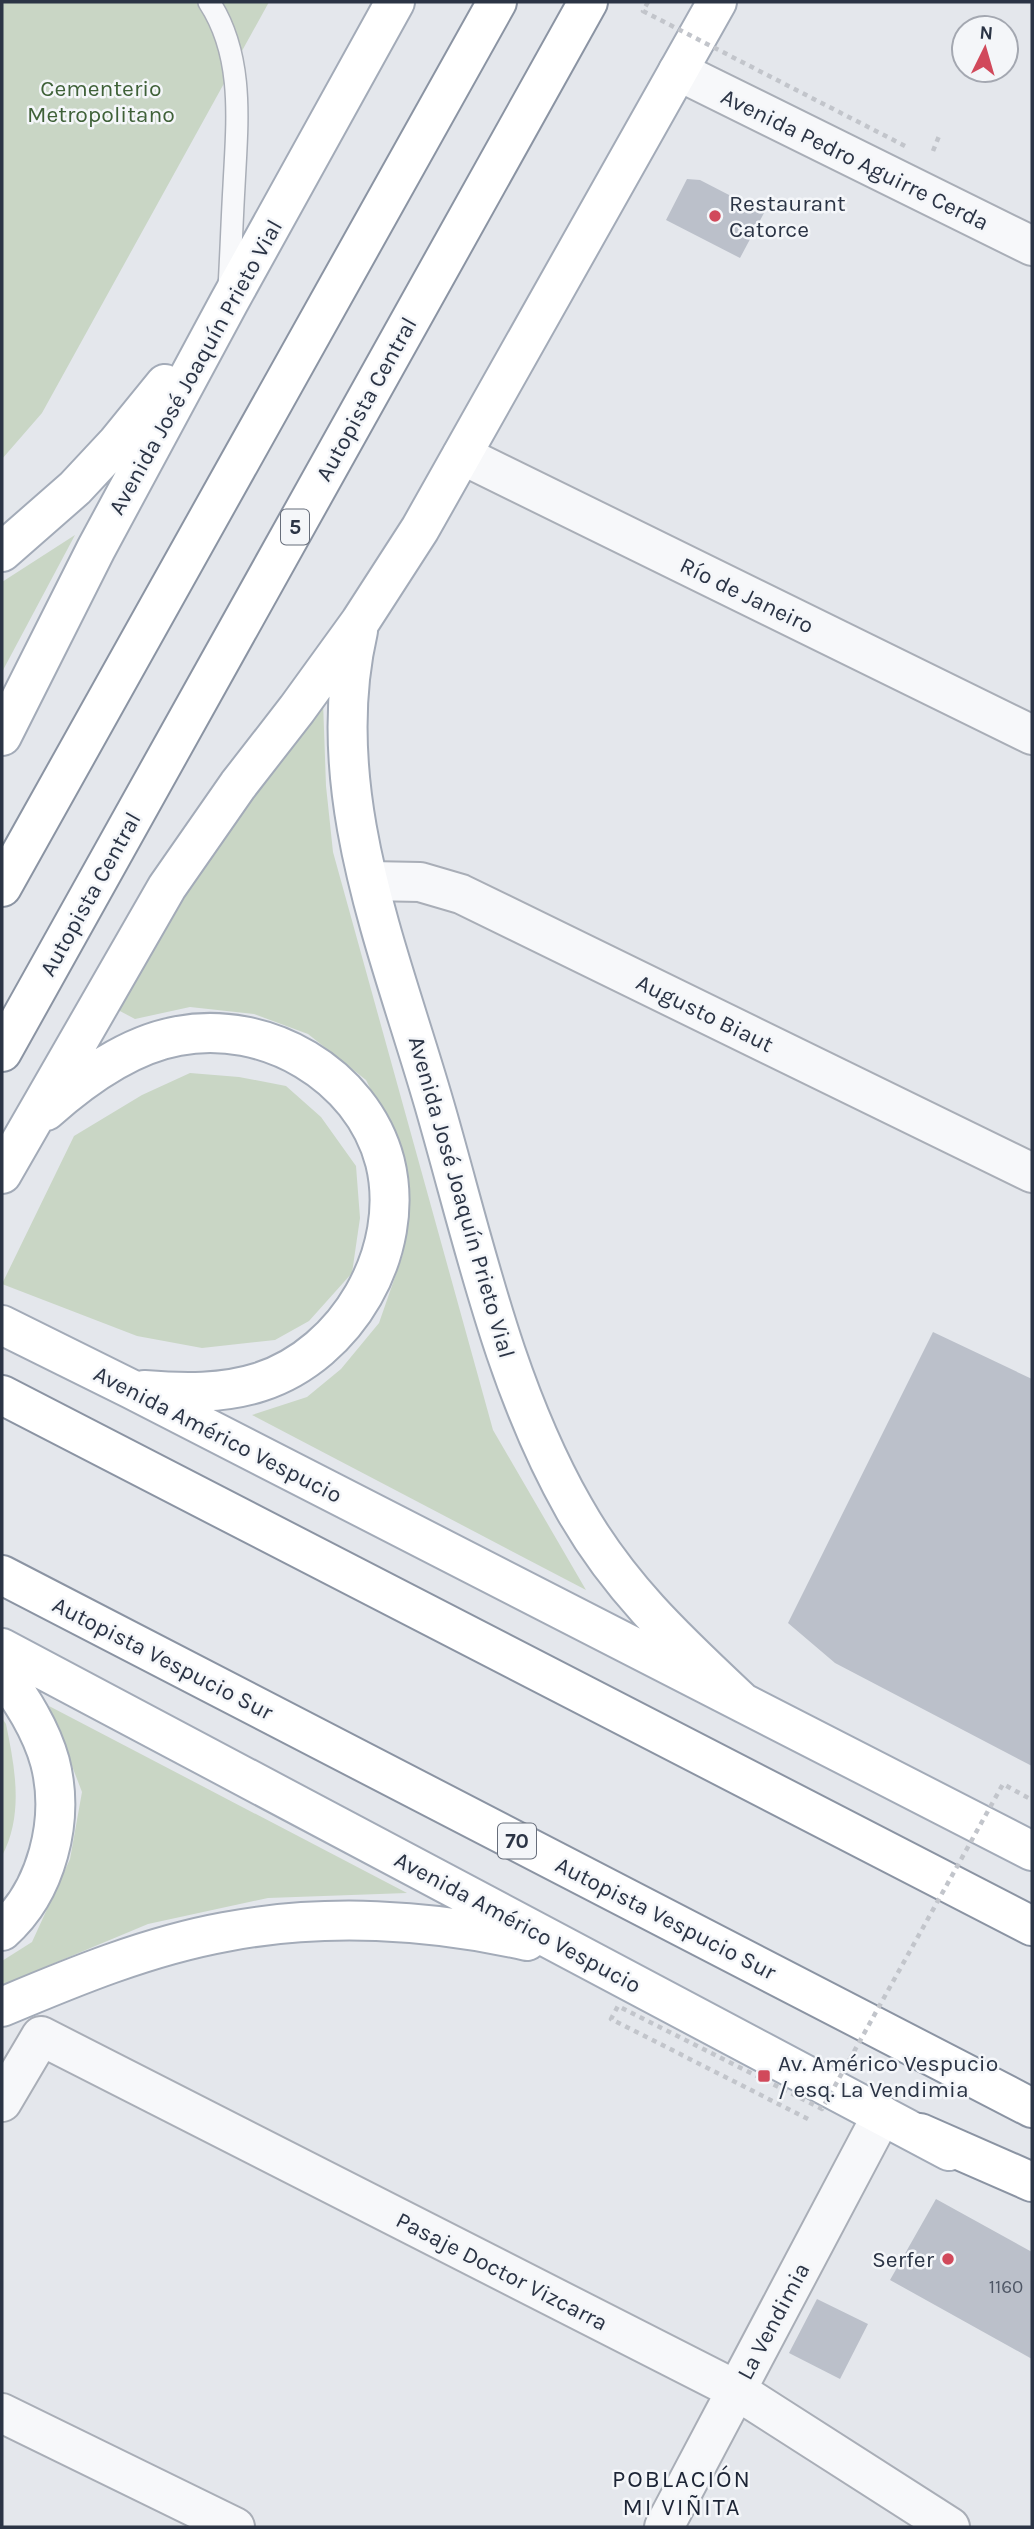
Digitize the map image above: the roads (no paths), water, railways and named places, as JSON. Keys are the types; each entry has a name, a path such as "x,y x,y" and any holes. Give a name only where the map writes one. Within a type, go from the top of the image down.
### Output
{"main road":[{"name":"Avenida José Joaquín Prieto Vial","path":"2,736 96,549 396,2"},
{"path":"2,887 497,2"},
{"name":"Autopista Central","path":"2,1052 588,2"},
{"name":"Avenida José Joaquín Prieto Vial","path":"11,1158 167,887 238,785 298,709 360,622 420,529 717,2"},
{"path":"2,552 75,488 117,443 229,303"},
{"name":"Avenida José Joaquín Prieto Vial","path":"360,622 349,688 348,756 354,815 370,881 513,1372 544,1450 574,1509 618,1575 661,1624 743,1703"},
{"path":"11,1158 44,1113 71,1088 103,1067 158,1041 205,1032 257,1040 288,1050 316,1065 341,1085 361,1110 374,1135 385,1161 389,1190 386,1237 375,1273 340,1327 317,1349 262,1382 218,1391 131,1389"},
{"name":"Avenida Américo Vespucio","path":"2,1325 1032,1851"},
{"path":"2,1395 1032,1926"},
{"name":"Autopista Vespucio Sur","path":"2,1575 1032,2108"},
{"name":"Avenida Américo Vespucio","path":"2,1648 920,2133 1032,2200"},
{"path":"2,1672 40,1735 50,1762 55,1791 55,1821 50,1850 40,1877 26,1903 2,1931"},
{"path":"2,2007 124,1959 190,1940 225,1932 294,1924 377,1922 460,1929 528,1941 596,1964"},
{"path":"920,2133 1032,2182"}],"street":[{"name":"Avenida Pedro Aguirre Cerda","path":"678,71 1032,246"},
{"name":"Río de Janeiro","path":"462,454 1032,735"},
{"name":"Augusto Biaut","path":"370,881 420,882 461,894 1032,1174"},
{"name":"Pasaje Doctor Vizcarra","path":"2,2102 41,2036 736,2390 950,2527"},
{"name":"La Vendimia","path":"664,2527 883,2115"},
{"path":"2,2413 235,2527"}],"lane":[{"path":"209,2 219,19 228,44 238,110 229,303"}],"place":[{"name":"Restaurant Catorce","path":"715,216"},
{"name":"Av. Américo Vespucio / esq. La Vendimia","path":"764,2076"},
{"name":"Serfer","path":"948,2259"}],"district":[{"name":"POBLACIÓN MI VIÑITA","path":"682,2493"}],"park label":[{"name":"Cementerio Metropolitano","path":"101,101"}]}
